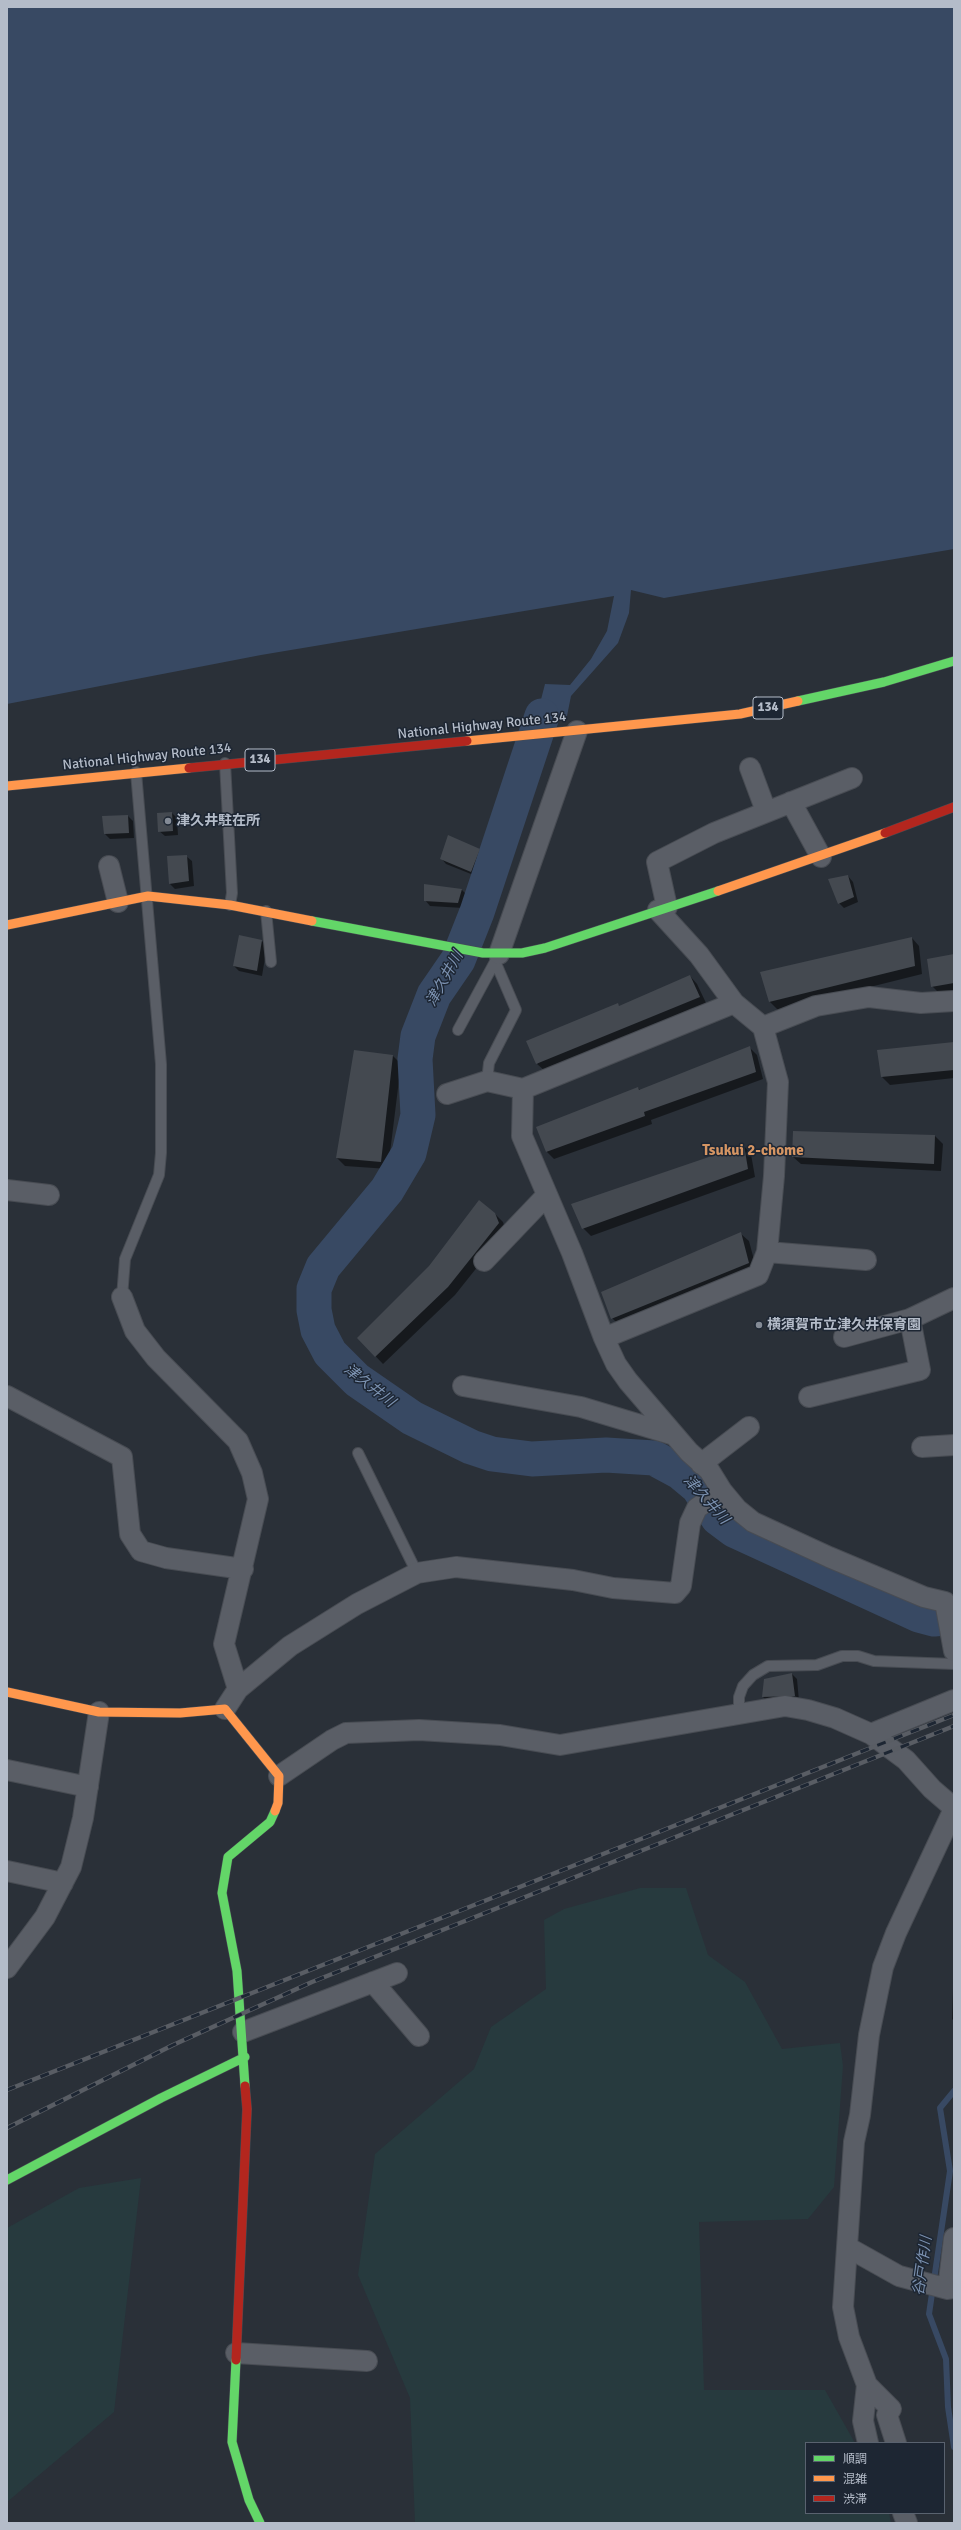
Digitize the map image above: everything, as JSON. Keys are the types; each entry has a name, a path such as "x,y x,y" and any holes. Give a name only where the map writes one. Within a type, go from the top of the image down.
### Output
{"main road":[{"name":"National Highway Route 134","path":"7,786 225,763 513,738 740,714 884,682 954,661"},
{"path":"7,925 148,896 230,905 266,911 492,956 522,953 545,948 820,857 954,807"},
{"path":"7,1692 99,1712 180,1713 225,1709 236,1720 279,1776 278,1802 270,1822 252,1839 228,1857 224,1872 222,1893 237,1971 248,2109 232,2442 249,2500 260,2523"},
{"path":"7,2180 161,2098 245,2057"}],"street":[{"path":"492,956 577,731"},
{"path":"750,768 766,811"},
{"path":"604,1338 758,1275 767,1252 774,1176 778,1082 762,1027 734,1003 663,909 657,862 714,833 852,778"},
{"path":"791,802 820,857"},
{"path":"109,866 118,902"},
{"path":"762,1027 816,1006 869,996 921,1003 954,1001"},
{"path":"447,1094 487,1081 523,1089 734,1003"},
{"path":"523,1089 522,1136 604,1338 616,1364 628,1381 674,1435 701,1464 709,1470 719,1492 753,1522 768,1531 949,1607 954,1651"},
{"path":"7,1190 50,1195"},
{"path":"484,1261 547,1195"},
{"path":"767,1252 866,1260"},
{"path":"122,1297 135,1331 156,1358 238,1441 252,1473 258,1499 243,1569 224,1644 238,1689"},
{"path":"844,1337 910,1319 954,1298"},
{"path":"809,1397 920,1370 910,1319"},
{"path":"463,1386 582,1407 674,1435"},
{"path":"7,1396 122,1457 130,1534 142,1551 166,1558 243,1569"},
{"path":"701,1464 749,1426"},
{"path":"922,1447 954,1445"},
{"path":"225,1709 238,1689 290,1646 357,1604 417,1572 456,1567 573,1580 613,1588 675,1593 681,1586 690,1523 697,1508 719,1492"},
{"path":"871,1734 954,1700"},
{"path":"279,1776 332,1740 346,1734 419,1730 500,1735 560,1745 785,1706 835,1718 871,1734 906,1760 932,1789 954,1808 896,1933 883,1967 870,2035 860,2115 854,2142 849,2200 849,2248 843,2307 849,2337 867,2385 891,2409 887,2415 896,2442"},
{"path":"7,1968 45,1917 71,1867 88,1788 99,1712"},
{"path":"7,1770 88,1788"},
{"path":"7,1871 63,1883"},
{"path":"242,2032 396,1973"},
{"path":"373,1982 419,2036"},
{"path":"849,2248 899,2276 951,2288 954,2238"},
{"path":"236,2354 366,2361"},
{"path":"867,2385 864,2422 868,2442"}],"lane":[{"path":"225,763 232,893 230,905"},
{"path":"122,1297 126,1259 158,1175 161,1152 161,1064 148,896 136,772"},
{"path":"266,911 271,962"},
{"path":"458,1030 492,956"},
{"path":"487,1081 490,1063 516,1010 492,956"},
{"path":"358,1453 417,1572"},
{"path":"739,1714 739,1697 743,1686 753,1675 768,1666 784,1664 817,1665 842,1656 858,1656 874,1661 954,1664"}],"green space":[{"path":"640,1888 686,1888 708,1955 745,1982 782,2049 840,2043 843,2066 834,2187 808,2219 699,2222 704,2390 825,2390 854,2442 805,2442 805,2514 889,2514 891,2523 415,2523 410,2398 358,2275 375,2154 474,2069 491,2027 546,1989 544,1920 564,1909"},
{"path":"141,2178 114,2412 7,2502 7,2228 79,2188"}],"water":[{"path":"7,7 954,7 954,549 664,598 631,590 629,613 618,643 571,696 567,716 537,715 545,684 570,685 591,659 607,631 614,596 261,655 7,704"}],"building":[{"path":"172,812 173,831 158,832 157,813"},
{"path":"128,815 129,833 104,834 102,816"},
{"path":"448,835 480,849 471,872 440,859"},
{"path":"187,855 189,881 169,884 167,856"},
{"path":"848,875 854,897 838,904 828,879"},
{"path":"424,884 462,889 458,903 424,901"},
{"path":"239,935 262,940 257,971 233,966"},
{"path":"912,937 915,966 769,1002 760,972"},
{"path":"954,954 954,983 931,987 927,959"},
{"path":"690,975 700,997 536,1064 526,1041 618,1003 619,1006"},
{"path":"954,1042 954,1070 881,1077 877,1050"},
{"path":"750,1046 756,1072 644,1112 645,1116 546,1152 536,1127 638,1087 639,1090"},
{"path":"354,1050 393,1055 381,1162 336,1158"},
{"path":"793,1131 935,1135 934,1164 792,1157"},
{"path":"744,1145 748,1169 582,1229 571,1204"},
{"path":"479,1200 495,1213 499,1223 448,1287 375,1357 357,1338 429,1266"},
{"path":"741,1232 749,1263 611,1319 601,1292"},
{"path":"792,1673 795,1696 762,1697 764,1679"}],"waterway":[{"name":"津久井川","path":"542,716 477,912 458,960 434,995 418,1036 415,1059 418,1115 409,1153 387,1190 323,1267 314,1289 314,1310 318,1330 330,1353 357,1380 412,1418 471,1447 492,1454 532,1459 606,1455 654,1458 680,1472 698,1487 718,1518 734,1530 919,1615 934,1619 954,1617"},
{"name":"谷戸作川","path":"954,2091 940,2108 950,2171 929,2314 946,2359 948,2407 954,2447"}],"railway":[{"path":"7,2090 954,1715"},
{"path":"7,2128 173,2045 312,1982 954,1726"}],"traffic: fast":[{"path":"798,701 884,682 954,661"},
{"path":"312,921 483,953 522,953 545,948 718,891"},
{"path":"245,2086 237,1971 222,1893 228,1857 270,1822 275,1811"},
{"path":"7,2180 161,2098 245,2057"},
{"path":"236,2360 232,2442 249,2500 260,2523"}],"traffic: slow":[{"path":"467,741 740,714 798,701"},
{"path":"7,786 189,768"},
{"path":"718,891 885,833"},
{"path":"7,925 148,896 230,905 312,921"},
{"path":"7,1692 99,1712 180,1713 225,1709 279,1776 278,1803 275,1811"}],"traffic: jam":[{"path":"189,768 467,741"},
{"path":"885,833 954,807"},
{"path":"236,2360 247,2109 245,2086"}],"place":[{"name":"津久井駐在所","path":"168,821"},
{"name":"横須賀市立津久井保育園","path":"759,1325"}],"district":[{"name":"Tsukui 2-chome","path":"753,1151"}]}
